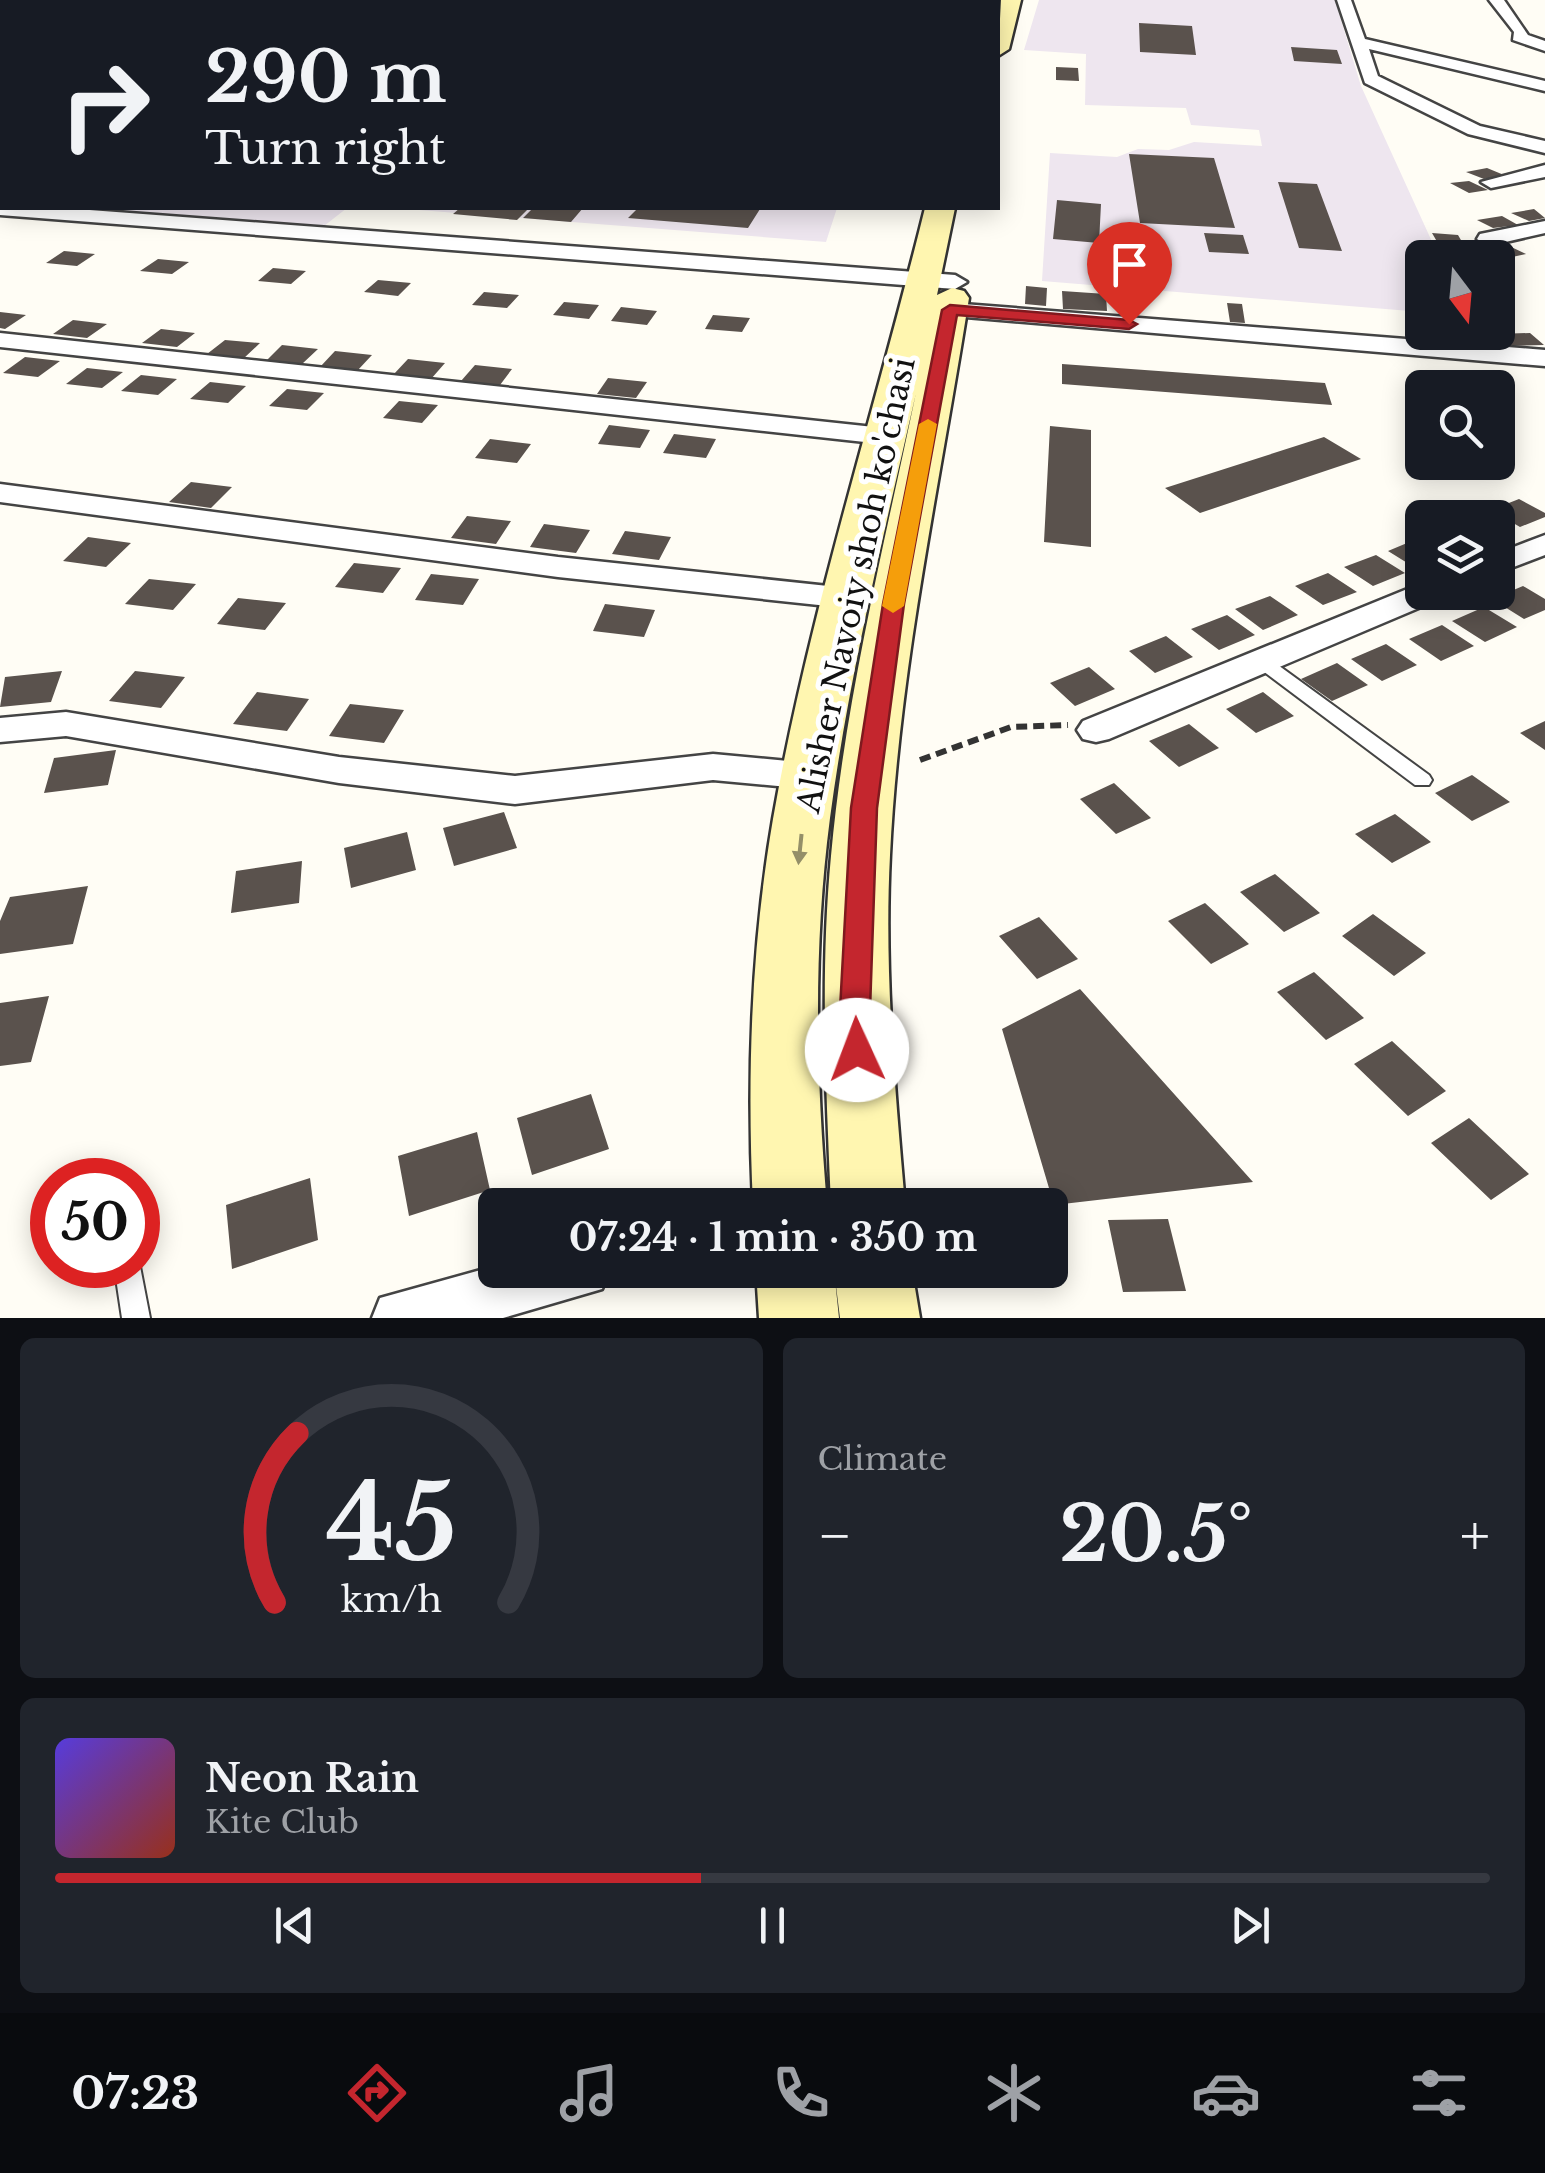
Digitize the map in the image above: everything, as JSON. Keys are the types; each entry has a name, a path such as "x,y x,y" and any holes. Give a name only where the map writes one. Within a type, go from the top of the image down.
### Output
{"main road":[{"path":"1000,41 1011,0"},
{"name":"Alisher Navoiy shoh ko'chasi","path":"867,1188 855,1010 864,808 943,291 940,210"},
{"name":"Alisher Navoiy shoh ko'chasi","path":"790,1188 788,976 809,776 883,436 943,291 967,210"},
{"path":"796,1288 799,1318"},
{"path":"876,1288 880,1318"}],"street":[{"path":"1344,0 1371,79 1474,130 1545,147"},
{"path":"1496,0 1522,32 1518,37 1545,46"},
{"path":"1358,42 1545,86"},
{"path":"1491,182 1545,170"},
{"path":"12,210 943,291 1545,358"},
{"path":"1488,239 1545,227"},
{"path":"0,340 883,436"},
{"path":"0,494 558,568 847,598"},
{"path":"1515,557 1545,544"},
{"path":"1096,730 1405,602"},
{"path":"0,730 66,724 339,770 515,790 713,767 809,776"},
{"path":"400,1318 515,1288"}],"lane":[{"path":"1261,662 1422,780"},
{"path":"131,1288 136,1318"}],"path":[{"path":"920,760 1012,726 1051,722 1096,730"}],"shaded area":[{"path":"1039,0 1335,0 1361,86 1431,240 1405,240 1405,311 1042,281 1050,153 1117,157 1138,149 1169,150 1194,142 1262,146 1259,130 1191,125 1186,108 1085,105 1086,54 1024,50"},
{"path":"108,210 344,210 324,226"},
{"path":"419,210 836,210 826,242"}],"building":[{"path":"1139,23 1192,26 1196,55 1140,52"},
{"path":"1291,47 1337,50 1342,64 1294,61"},
{"path":"1056,67 1078,68 1079,81 1056,80"},
{"path":"1129,154 1214,158 1235,228 1140,223"},
{"path":"1487,168 1504,175 1484,179 1466,172"},
{"path":"1469,181 1488,190 1469,193 1450,183"},
{"path":"1278,182 1317,184 1342,251 1299,248"},
{"path":"1057,200 1101,204 1099,243 1053,239"},
{"path":"1534,209 1545,218 1529,221 1511,213"},
{"path":"458,210 527,210 517,220 453,214"},
{"path":"531,210 581,210 571,222 523,218"},
{"path":"636,210 759,210 748,228 628,218"},
{"path":"1502,216 1518,225 1493,228 1477,220"},
{"path":"1204,233 1243,235 1249,254 1209,252"},
{"path":"1432,233 1458,235 1461,240 1436,240"},
{"path":"64,251 95,254 77,266 46,263"},
{"path":"158,259 189,262 172,274 140,271"},
{"path":"273,268 306,271 291,284 258,281"},
{"path":"378,280 411,283 398,296 364,292"},
{"path":"1026,286 1047,288 1046,306 1025,304"},
{"path":"1062,291 1106,294 1107,311 1063,309"},
{"path":"484,292 519,295 507,308 472,305"},
{"path":"564,302 599,305 589,319 553,315"},
{"path":"1227,303 1242,304 1245,323 1230,322"},
{"path":"621,307 657,311 647,325 611,321"},
{"path":"0,312 26,315 5,329 0,328"},
{"path":"713,315 750,318 742,332 705,329"},
{"path":"73,320 107,324 87,338 53,334"},
{"path":"161,329 195,333 177,347 142,343"},
{"path":"1515,333 1530,333 1544,345 1515,346"},
{"path":"225,340 260,343 243,359 207,354"},
{"path":"282,345 318,349 302,364 266,361"},
{"path":"335,351 372,355 357,371 320,367"},
{"path":"25,357 60,361 38,377 3,373"},
{"path":"408,359 445,363 431,379 393,375"},
{"path":"1062,364 1325,383 1332,405 1062,384"},
{"path":"475,365 512,369 500,385 461,381"},
{"path":"87,368 123,372 102,388 66,384"},
{"path":"141,375 177,379 158,395 121,391"},
{"path":"608,378 647,382 636,398 597,394"},
{"path":"210,382 246,386 228,403 190,399"},
{"path":"287,389 324,393 307,410 269,406"},
{"path":"399,401 438,405 422,423 383,418"},
{"path":"609,425 650,430 640,448 598,444"},
{"path":"1050,426 1091,430 1091,547 1044,542"},
{"path":"674,434 716,439 706,458 663,453"},
{"path":"1324,437 1361,459 1200,513 1165,488"},
{"path":"490,439 531,444 517,463 475,458"},
{"path":"191,482 232,487 211,508 169,502"},
{"path":"1515,501 1545,513 1545,517 1520,527 1515,524"},
{"path":"467,516 511,521 496,544 451,538"},
{"path":"544,524 590,530 576,553 530,547"},
{"path":"625,531 671,537 659,560 612,554"},
{"path":"88,537 131,543 106,567 63,561"},
{"path":"1405,544 1405,562 1388,551"},
{"path":"1376,555 1405,573 1373,586 1344,567"},
{"path":"354,563 401,568 383,593 335,587"},
{"path":"1328,573 1357,592 1323,605 1295,586"},
{"path":"431,574 479,579 463,605 415,600"},
{"path":"149,579 196,584 173,610 125,604"},
{"path":"1523,586 1545,599 1545,610 1524,619 1510,610 1515,610 1515,589"},
{"path":"1270,596 1298,615 1263,630 1235,609"},
{"path":"238,598 286,603 265,630 217,624"},
{"path":"605,604 655,610 644,637 593,631"},
{"path":"1477,610 1489,610 1517,627 1485,642 1452,621"},
{"path":"1227,615 1255,635 1219,650 1191,629"},
{"path":"1442,625 1474,646 1441,661 1409,639"},
{"path":"1166,636 1193,657 1155,673 1129,651"},
{"path":"1386,644 1417,665 1382,681 1351,659"},
{"path":"1337,663 1368,685 1332,701 1301,679"},
{"path":"1089,667 1115,689 1075,706 1050,683"},
{"path":"62,671 51,702 0,707 5,677"},
{"path":"135,671 185,677 161,708 109,701"},
{"path":"257,692 309,699 287,731 233,724"},
{"path":"1263,692 1294,716 1256,733 1226,709"},
{"path":"350,704 404,710 384,743 329,736"},
{"path":"1545,721 1545,750 1520,733"},
{"path":"1189,724 1219,748 1179,767 1149,741"},
{"path":"116,750 108,785 44,793 54,758"},
{"path":"1472,775 1510,802 1472,821 1435,793"},
{"path":"1114,783 1151,818 1116,834 1080,799"},
{"path":"504,812 517,848 454,866 443,828"},
{"path":"1395,814 1431,842 1392,863 1355,834"},
{"path":"407,832 416,870 351,888 344,848"},
{"path":"302,861 299,903 231,913 236,871"},
{"path":"1275,874 1320,913 1284,932 1240,892"},
{"path":"88,886 73,944 0,954 0,921 10,897"},
{"path":"1205,903 1249,944 1211,964 1168,921"},
{"path":"1373,914 1426,953 1394,976 1342,936"},
{"path":"1039,917 1078,959 1037,979 999,936"},
{"path":"1314,972 1364,1018 1326,1040 1277,992"},
{"path":"1080,989 1253,1182 1068,1203 1068,1188 1049,1188 1002,1029"},
{"path":"49,996 31,1062 0,1066 0,1003"},
{"path":"1392,1041 1446,1091 1408,1116 1354,1064"},
{"path":"591,1094 609,1149 532,1175 517,1118"},
{"path":"1469,1118 1529,1174 1491,1200 1431,1143"},
{"path":"477,1132 490,1188 478,1188 478,1194 409,1216 398,1156"},
{"path":"310,1178 318,1240 232,1269 226,1205"},
{"path":"1168,1219 1186,1291 1123,1292 1108,1220"}],"slow traffic":[{"path":"893,606 928,424"}],"route":[{"path":"857,1050 855,1010 864,808 894,604 950,310 1129,324"}]}
